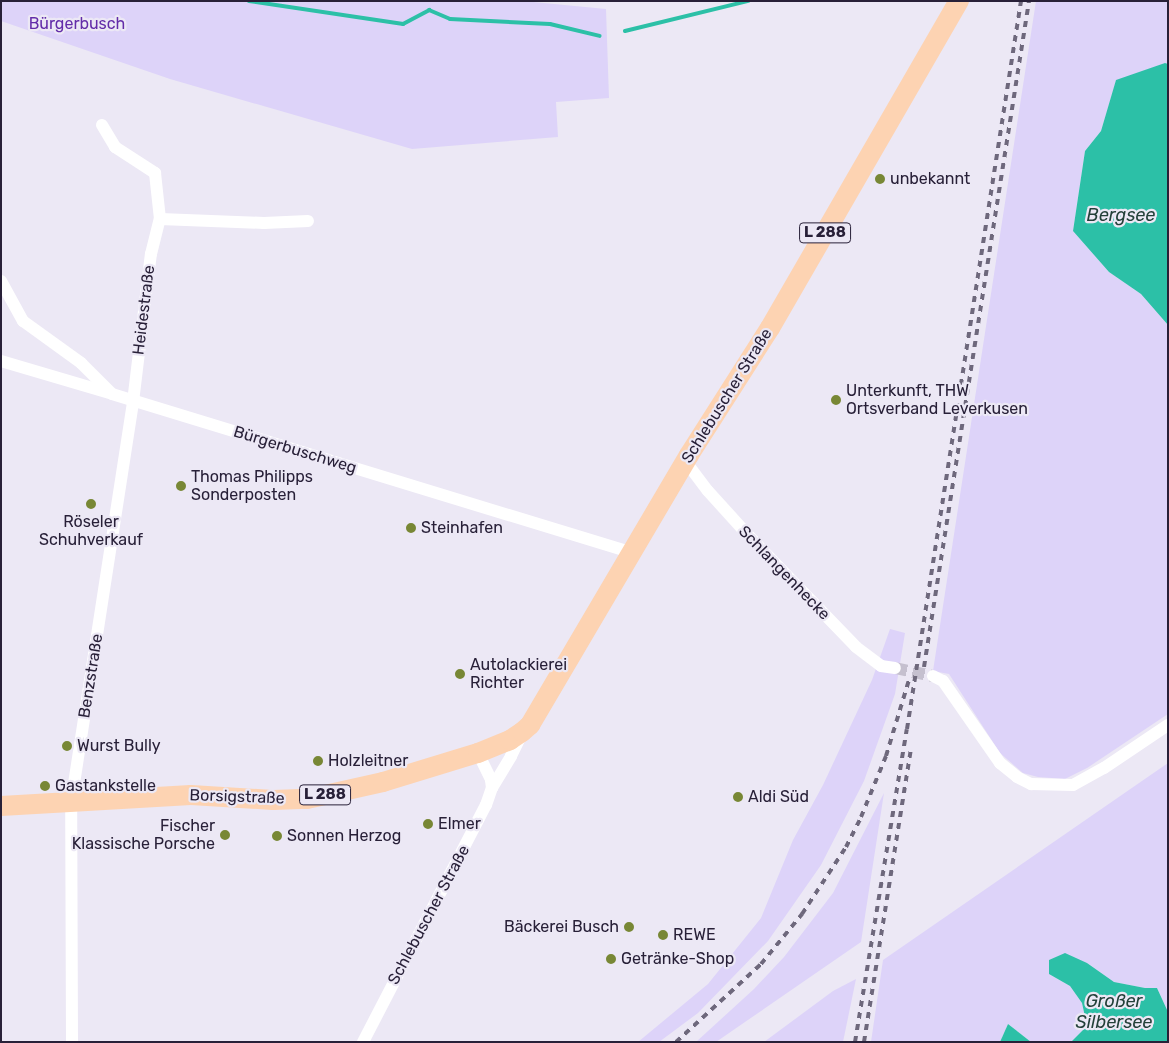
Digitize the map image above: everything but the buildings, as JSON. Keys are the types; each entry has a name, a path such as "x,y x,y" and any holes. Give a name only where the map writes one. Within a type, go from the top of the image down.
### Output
{"main road":[{"name":"Schlebuscher Straße","path":"522,732 530,725 686,462 770,328 959,1"},
{"name":"Borsigstraße","path":"1,806 191,795 273,800 307,799 382,782 478,753 510,740 522,732"}],"street":[{"name":"Heidestraße","path":"102,125 115,147 155,173 160,219 150,254 134,402"},
{"path":"160,219 264,224 308,220"},
{"name":"Bürgerbuschweg","path":"1,281 23,321 82,363 112,394 633,553"},
{"path":"1,362 112,394"},
{"name":"Benzstraße","path":"72,1042 71,803 134,402"},
{"name":"Schlangenhecke","path":"686,462 708,491 747,534 856,647 881,666 895,668"},
{"path":"933,676 943,681 1000,764 1017,777 1031,784 1073,785 1104,768 1168,725"},
{"name":"Schlebuscher Straße","path":"363,1042 486,805 492,788 512,756 522,732"},
{"path":"478,753 492,788"}],"green space":[{"name":"Bürgerbusch","path":"1,1 523,1 606,9 609,98 556,102 558,137 412,149 170,79 1,21"},
{"path":"1036,1 1168,1 1168,64 1116,81 1101,131 1085,151 1073,231 1109,272 1141,294 1168,325 1168,714 1087,768 1065,779 1038,777 1023,773 1000,753 949,674 933,671"},
{"path":"890,629 905,633 895,694 864,781 821,865 768,941 698,1013 659,1042 638,1042 708,984 761,918 793,840 823,785 872,680"},
{"path":"1168,763 1168,1012 1157,988 1145,988 1114,982 1087,963 1049,974 1070,986 1082,1003 1087,1026 1071,1042 1031,1042 1008,1024 1000,1042 871,1042 883,960"},
{"path":"884,793 861,942 716,1042 696,1042 754,989 784,957 833,893"},
{"path":"856,979 843,1042 764,1042 833,991"}],"water":[{"name":"Bergsee","path":"1165,63 1168,64 1168,325 1141,294 1109,272 1073,231 1085,151 1101,131 1116,80"},
{"name":"Großer Silbersee","path":"1065,953 1087,963 1114,982 1145,988 1157,988 1168,1012 1168,1042 1071,1042 1087,1026 1082,1003 1070,986 1049,974 1049,960"},
{"name":"Großer Silbersee","path":"1008,1024 1031,1042 1000,1042"}],"waterway":[{"path":"249,1 403,24 429,10 450,19 550,24 600,36"},
{"path":"625,31 748,1"}],"tunnel":[{"path":"895,668 933,676"}],"railway":[{"path":"855,1042 907,729 1021,1"},
{"path":"924,667 1029,1"},
{"path":"676,1042 761,964 802,914 846,847 861,817 886,756 909,680"},
{"path":"864,1042 911,748"}],"place":[{"name":"unbekannt","path":"880,179"},
{"name":"Unterkunft, THW Ortsverband Leverkusen","path":"836,400"},
{"name":"Thomas Philipps Sonderposten","path":"181,486"},
{"name":"Röseler Schuhverkauf","path":"91,504"},
{"name":"Steinhafen","path":"411,528"},
{"name":"Autolackierei Richter","path":"460,674"},
{"name":"Wurst Bully","path":"67,746"},
{"name":"Holzleitner","path":"318,761"},
{"name":"Gastankstelle","path":"45,786"},
{"name":"Aldi Süd","path":"738,797"},
{"name":"Elmer","path":"428,824"},
{"name":"Fischer Klassische Porsche","path":"225,835"},
{"name":"Sonnen Herzog","path":"277,836"},
{"name":"Bäckerei Busch","path":"629,927"},
{"name":"REWE","path":"663,935"},
{"name":"Getränke-Shop","path":"611,959"}]}
